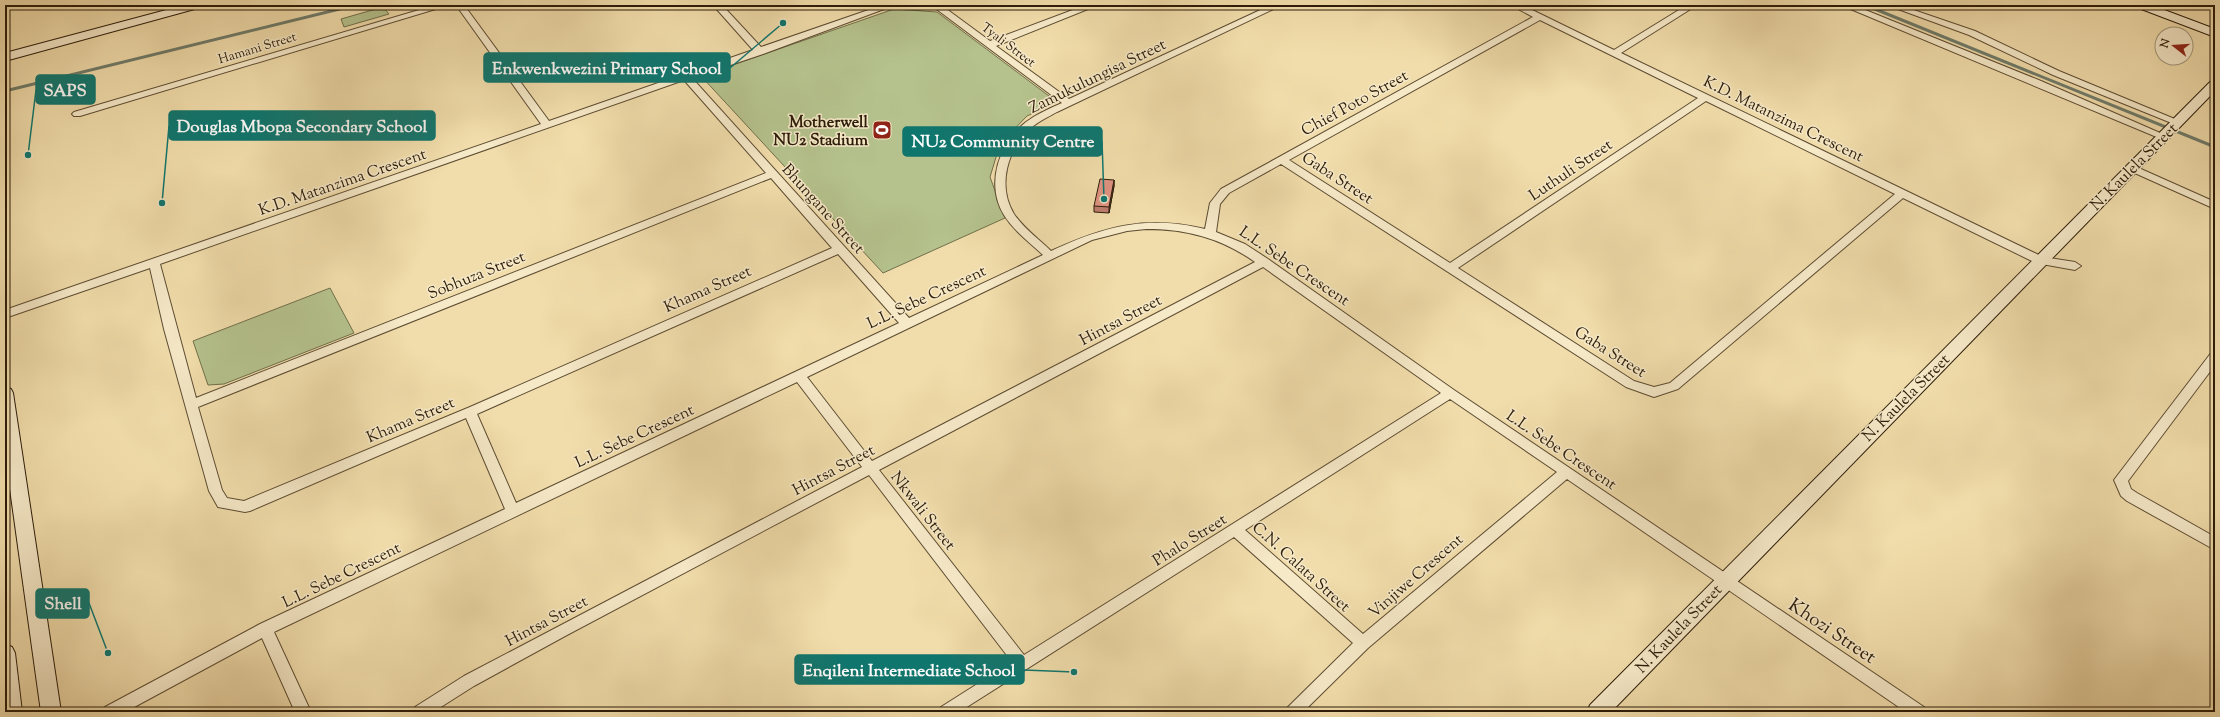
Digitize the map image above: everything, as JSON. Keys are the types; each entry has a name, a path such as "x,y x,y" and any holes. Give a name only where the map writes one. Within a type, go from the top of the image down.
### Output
{"street":[{"path":"5,50 168,5"},
{"path":"5,57 198,5"},
{"name":"Hamani Street","path":"76,114 445,5"},
{"path":"717,5 760,52"},
{"name":"K.D. Matanzima Crescent","path":"5,314 892,5"},
{"name":"Tyali Street","path":"935,5 1068,103"},
{"path":"989,45 1094,5"},
{"name":"Zamukulungisa Street","path":"1050,256 1009,214 1000,190 999,178 1005,156 1025,128 1042,116 1068,103 1278,5"},
{"name":"K.D. Matanzima Crescent","path":"1515,5 1613,54 1903,192 2040,260 2075,266"},
{"path":"1613,54 1693,5"},
{"path":"1845,5 2038,83 2170,129"},
{"path":"1891,5 1972,33 2170,129"},
{"path":"2140,5 2215,34"},
{"path":"2151,5 2215,27"},
{"path":"461,6 547,126"},
{"name":"Chief Poto Street","path":"1210,233 1215,203 1219,196 1231,187 1539,17"},
{"name":"Bhungane Street","path":"686,76 838,249 907,324"},
{"name":"N. Kaulela Street","path":"1597,712 1724,581 2215,84"},
{"name":"Luthuli Street","path":"1451,268 1706,97"},
{"name":"Gaba Street","path":"1282,160 1630,384 1646,391 1661,392 1674,386 1903,192"},
{"path":"2132,168 2215,206"},
{"name":"Sobhuza Street","path":"193,404 772,174"},
{"name":"L.L. Sebe Crescent","path":"110,712 265,629 1050,256 1100,233 1125,227 1144,225 1172,225 1210,233 1241,247 1450,393 1724,581"},
{"name":"Khama Street","path":"154,263 170,329 193,404 216,490 223,503 237,507 253,505 470,412 838,249"},
{"name":"Hintsa Street","path":"420,712 504,662 870,468 1264,262"},
{"path":"2215,356 2121,480 2126,492 2132,497 2215,544"},
{"name":"Nkwali Street","path":"799,376 1022,664"},
{"path":"5,393 51,712"},
{"name":"Phalo Street","path":"946,712 1236,530 1450,393"},
{"path":"470,412 513,511"},
{"name":"Vinjiwe Crescent","path":"1293,712 1364,643 1566,472"},
{"name":"C.N. Calata Street","path":"1236,530 1364,643"},
{"name":"Khozi Street","path":"1724,581 1919,712"},
{"path":"265,629 303,712"},
{"path":"5,653 12,712"}],"green space":[{"path":"383,7 389,14 344,27 341,19"},
{"name":"Motherwell NU2 Stadium","path":"894,9 937,12 1057,102 1027,116 1000,144 990,177 1005,218 883,273 701,76"},
{"path":"330,288 354,333 224,384 208,385 193,341"}],"building":[{"path":"1100,179 1114,180 1109,207 1094,206"}],"waterway":[{"path":"5,91 356,5"},
{"path":"1865,5 2215,147"}],"place":[{"name":"Enkwenkwezini Primary School","path":"783,23"},
{"name":"Motherwell NU2 Stadium","path":"882,130"},
{"name":"SAPS","path":"28,155"},
{"name":"NU2 Community Centre","path":"1104,199"},
{"name":"Douglas Mbopa Secondary School","path":"162,203"},
{"name":"Shell","path":"108,653"},
{"name":"Enqileni Intermediate School","path":"1074,672"}]}
